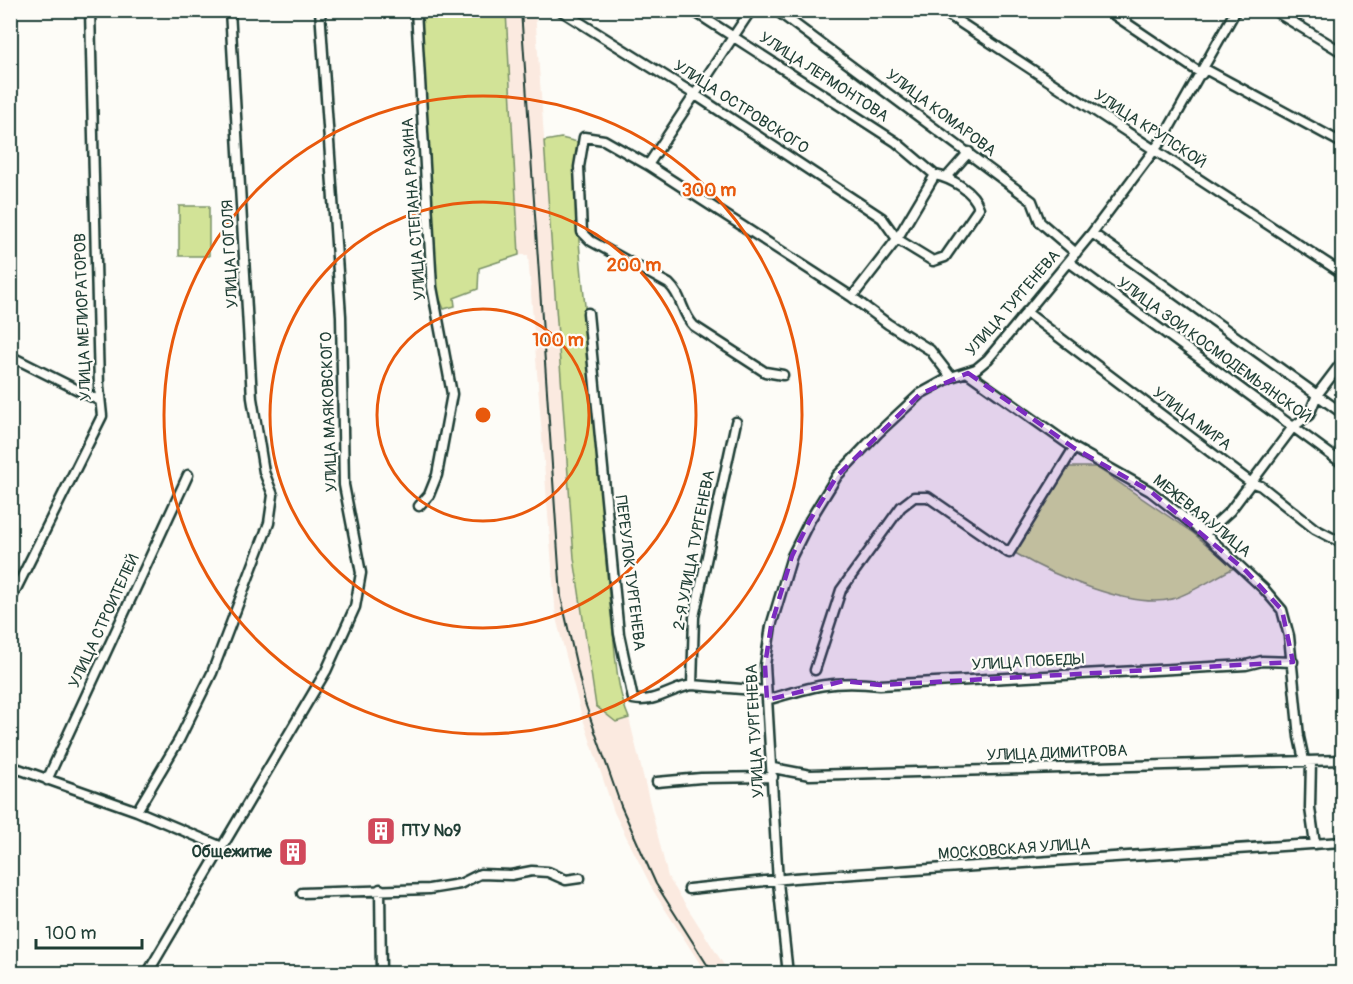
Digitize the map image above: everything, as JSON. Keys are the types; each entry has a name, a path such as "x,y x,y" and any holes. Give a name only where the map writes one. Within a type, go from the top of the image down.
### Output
{"street":[{"name":"УЛИЦА МЕЛИОРАТОРОВ","path":"10,601 102,416 90,10"},
{"name":"УЛИЦА ГОГОЛЯ","path":"137,811 179,740 212,673 269,523 273,495 264,472 252,398 230,10"},
{"name":"УЛИЦА МАЯКОВСКОГО","path":"147,974 326,671 355,607 361,573 344,485 342,321 320,10"},
{"name":"УЛИЦА СТЕПАНА РАЗИНА","path":"416,10 432,287 452,394 437,475 429,495 419,506"},
{"name":"УЛИЦА ОСТРОВСКОГО","path":"560,10 694,94 882,218 897,238 927,259 939,261 945,257 979,208 977,201 947,177"},
{"name":"УЛИЦА ЛЕРМОНТОВА","path":"692,10 896,142 935,176"},
{"path":"648,165 732,35 751,10"},
{"name":"УЛИЦА КОМАРОВА","path":"776,10 1032,201 1040,222 1076,253"},
{"name":"УЛИЦА КРУПСКОЙ","path":"941,10 1342,273"},
{"path":"1107,10 1203,72 1342,143"},
{"name":"УЛИЦА ТУРГЕНЕВА","path":"788,974 778,882 765,665 771,627 792,556 810,520 837,476 920,394 951,377 968,373 988,359 1069,262 1154,150 1203,72 1236,10"},
{"path":"1273,10 1342,52"},
{"path":"783,375 765,372 694,326 686,318 678,293 669,284 591,241 582,232 579,167 584,137 604,140 648,165 852,297 888,324 930,350 951,377"},
{"path":"852,297 897,238 935,176 947,177 969,152"},
{"path":"1092,233 1342,413"},
{"name":"УЛИЦА ЗОИ КОСМОДЕМЬЯНСКОЙ","path":"1069,262 1342,463"},
{"name":"УЛИЦА МИРА","path":"1026,312 1250,482 1261,486 1315,529 1342,543"},
{"name":"ПЕРЕУЛОК ТУРГЕНЕВА","path":"588,313 619,634 633,699 652,699 680,687 692,685 767,695"},
{"path":"10,356 100,401"},
{"path":"1205,534 1230,511 1293,427 1309,415 1317,395 1342,362"},
{"name":"МЕЖЕВАЯ УЛИЦА","path":"968,373 1074,447 1150,491 1205,534 1246,571 1282,610 1293,662 1299,737 1308,761 1310,808 1315,844"},
{"name":"2-Я УЛИЦА ТУРГЕНЕВА","path":"692,685 694,617 736,422"},
{"path":"815,670 841,590 901,507 914,497 928,497 1009,553 1074,447"},
{"name":"УЛИЦА СТРОИТЕЛЕЙ","path":"47,780 188,475"},
{"name":"УЛИЦА ПОБЕДЫ","path":"767,695 844,681 880,685 1246,665 1263,661 1293,662"},
{"name":"УЛИЦА ДИМИТРОВА","path":"657,782 773,773 810,775 1342,760"},
{"path":"10,766 137,811 222,847"},
{"name":"МОСКОВСКАЯ УЛИЦА","path":"689,889 763,880 778,882 794,878 1342,842"},
{"path":"302,894 380,889 429,890 460,884 480,874 532,871 548,872 566,880 580,878"},
{"path":"380,889 381,974"}],"highlighted area":[{"path":"968,373 1074,448 1150,491 1246,571 1282,610 1293,662 880,685 844,681 767,700 765,665 771,626 792,556 810,520 837,476 920,394"}],"shaded area":[{"path":"506,11 535,11 574,558 616,721 629,718 668,877 729,973 706,973 654,892 614,812 581,713 556,618 528,255 519,255"}],"green space":[{"path":"419,11 506,11 519,255 479,268 478,289 454,298 455,306 444,309 436,290"},
{"path":"561,138 578,142 579,243 607,571 617,672 621,696 629,718 616,722 596,706 574,558 544,141"},
{"path":"179,206 209,206 209,256 179,256"},
{"path":"1067,467 1096,467 1193,533 1234,568 1180,596 1155,601 1114,595 1092,588 1049,571 1015,553"}],"railway":[{"path":"521,10 561,597 585,703 621,806 656,884 713,974"}],"place":[{"name":"ПТУ №9","path":"381,831"},
{"name":"Общежитие","path":"293,852"}]}
